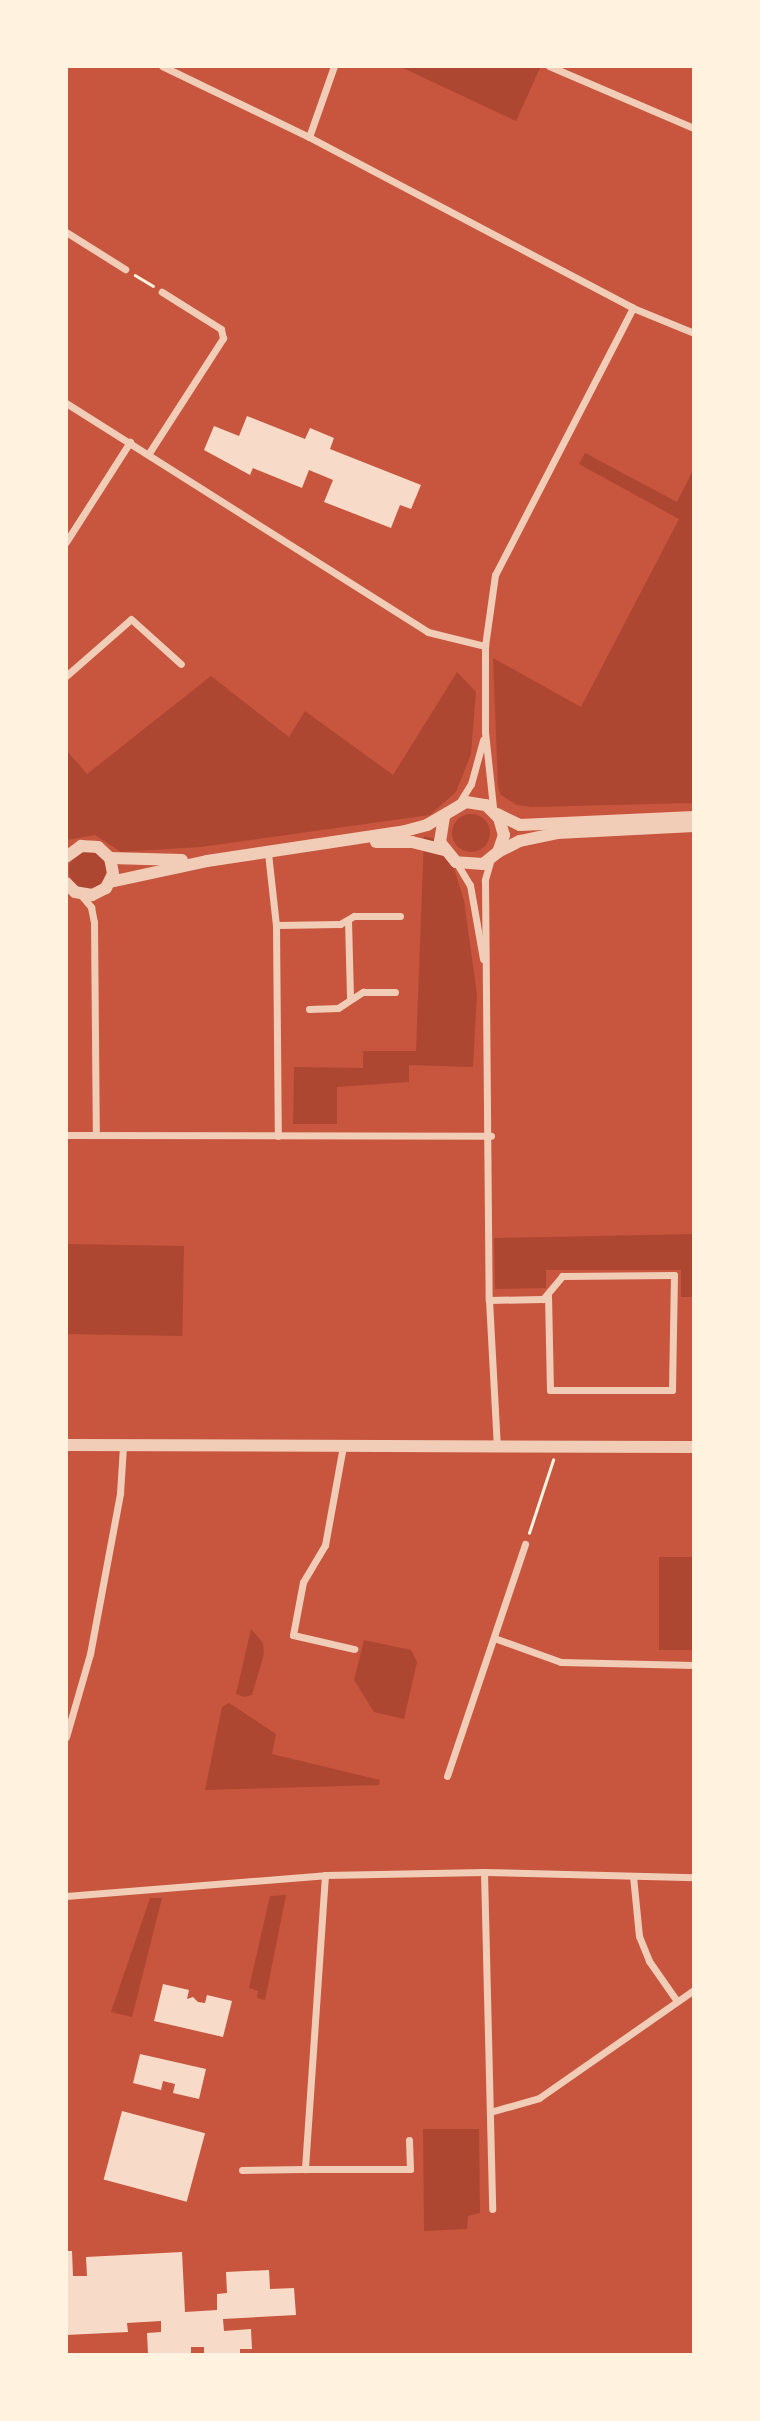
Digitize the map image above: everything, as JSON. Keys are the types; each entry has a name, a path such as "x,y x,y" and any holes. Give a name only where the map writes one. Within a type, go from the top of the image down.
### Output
{"street":[{"path":"162,66 309,137 633,308 694,333"},
{"path":"309,137 334,66"},
{"path":"549,66 694,128"},
{"path":"66,232 125,269"},
{"path":"149,453 223,338 221,329 162,292"},
{"path":"497,1448 489,1300 491,1136 485,880 503,835 495,812 485,732 485,646 495,575 633,308"},
{"path":"66,403 149,453 428,632 485,646"},
{"path":"66,542 130,442"},
{"path":"66,676 131,619 181,664"},
{"path":"70,887 99,892 110,882 206,861 405,831 444,816 457,805 471,784 485,732"},
{"path":"457,805 476,802 520,825 694,817"},
{"path":"443,850 439,833 444,816"},
{"path":"456,862 474,866 520,841 557,833 694,826"},
{"path":"344,842 412,842 443,850 456,862 470,885 489,998"},
{"path":"67,856 89,845 110,858 206,861"},
{"path":"268,853 275,925 278,1136"},
{"path":"110,858 110,882"},
{"path":"70,887 87,899 94,922 96,1135"},
{"path":"275,925 348,920 354,916 400,916"},
{"path":"348,920 350,998"},
{"path":"309,1009 338,1008 363,992 396,992"},
{"path":"66,1135 491,1136"},
{"path":"489,1300 535,1300 548,1294 562,1276 674,1275 672,1390 550,1390 548,1294"},
{"path":"66,1445 694,1447"},
{"path":"343,1446 325,1545 303,1582 293,1635 354,1649"},
{"path":"66,1737 90,1654 120,1493 123,1447"},
{"path":"447,1776 525,1544"},
{"path":"494,1638 561,1662 694,1665"},
{"path":"484,1872 492,2209"},
{"path":"66,1896 325,1875 484,1872 694,1877"},
{"path":"305,2169 325,1875"},
{"path":"633,1876 639,1936 649,1961 677,2001"},
{"path":"490,2112 540,2098 694,1990"},
{"path":"242,2170 410,2169 409,2140"}],"path":[{"path":"125,269 162,292"},
{"path":"525,1544 558,1447"}],"shaded area":[{"path":"401,67 540,68 516,121"},
{"path":"585,453 677,502 693,470 693,803 531,807 517,805 501,795 498,787 493,658 581,707 679,519 579,464"},
{"path":"457,672 476,692 471,754 456,792 430,815 201,847 121,852 95,835 67,840 67,751 87,774 211,676 289,737 305,711 393,775"},
{"path":"471,814 484,820 490,833 484,846 471,852 458,846 452,833 458,820"},
{"path":"424,836 442,841 449,851 464,901 477,994 473,1067 409,1065 409,1082 337,1087 337,1124 293,1124 294,1067 363,1068 363,1051 416,1051"},
{"path":"88,851 102,856 107,870 102,884 88,889 74,884 69,870 74,856"},
{"path":"693,1234 693,1297 681,1297 681,1270 546,1270 546,1288 495,1289 494,1238"},
{"path":"67,1244 184,1246 182,1336 66,1334"},
{"path":"659,1557 693,1557 693,1650 659,1650"},
{"path":"251,1629 263,1643 264,1654 252,1695 244,1697 236,1694"},
{"path":"364,1640 411,1650 417,1662 404,1719 374,1712 354,1680"},
{"path":"229,1703 276,1734 272,1754 380,1780 379,1785 205,1790 222,1707"},
{"path":"286,1895 265,2000 257,1998 258,1991 249,1988 270,1896"},
{"path":"150,1898 162,1898 132,2017 111,2012"},
{"path":"423,2129 479,2129 480,2213 468,2216 467,2229 424,2231"}],"building":[{"path":"247,416 305,439 310,428 334,438 330,449 421,485 411,509 400,505 391,528 324,502 333,480 309,470 302,488 253,468 250,475 204,450 214,426 239,436"},
{"path":"163,1984 189,1990 187,1999 193,1997 198,2002 205,2003 207,1995 232,2001 223,2037 154,2021"},
{"path":"140,2054 206,2069 199,2099 173,2093 175,2084 163,2081 161,2090 133,2083"},
{"path":"122,2111 205,2133 187,2202 104,2180"},
{"path":"66,2251 72,2251 73,2276 87,2276 86,2257 182,2252 185,2312 217,2310 217,2294 227,2293 226,2272 269,2270 270,2289 294,2288 296,2315 223,2319 224,2331 251,2329 252,2349 240,2349 240,2354 204,2354 204,2347 191,2347 191,2354 148,2354 147,2333 161,2332 161,2321 127,2323 128,2332 66,2335"}]}
